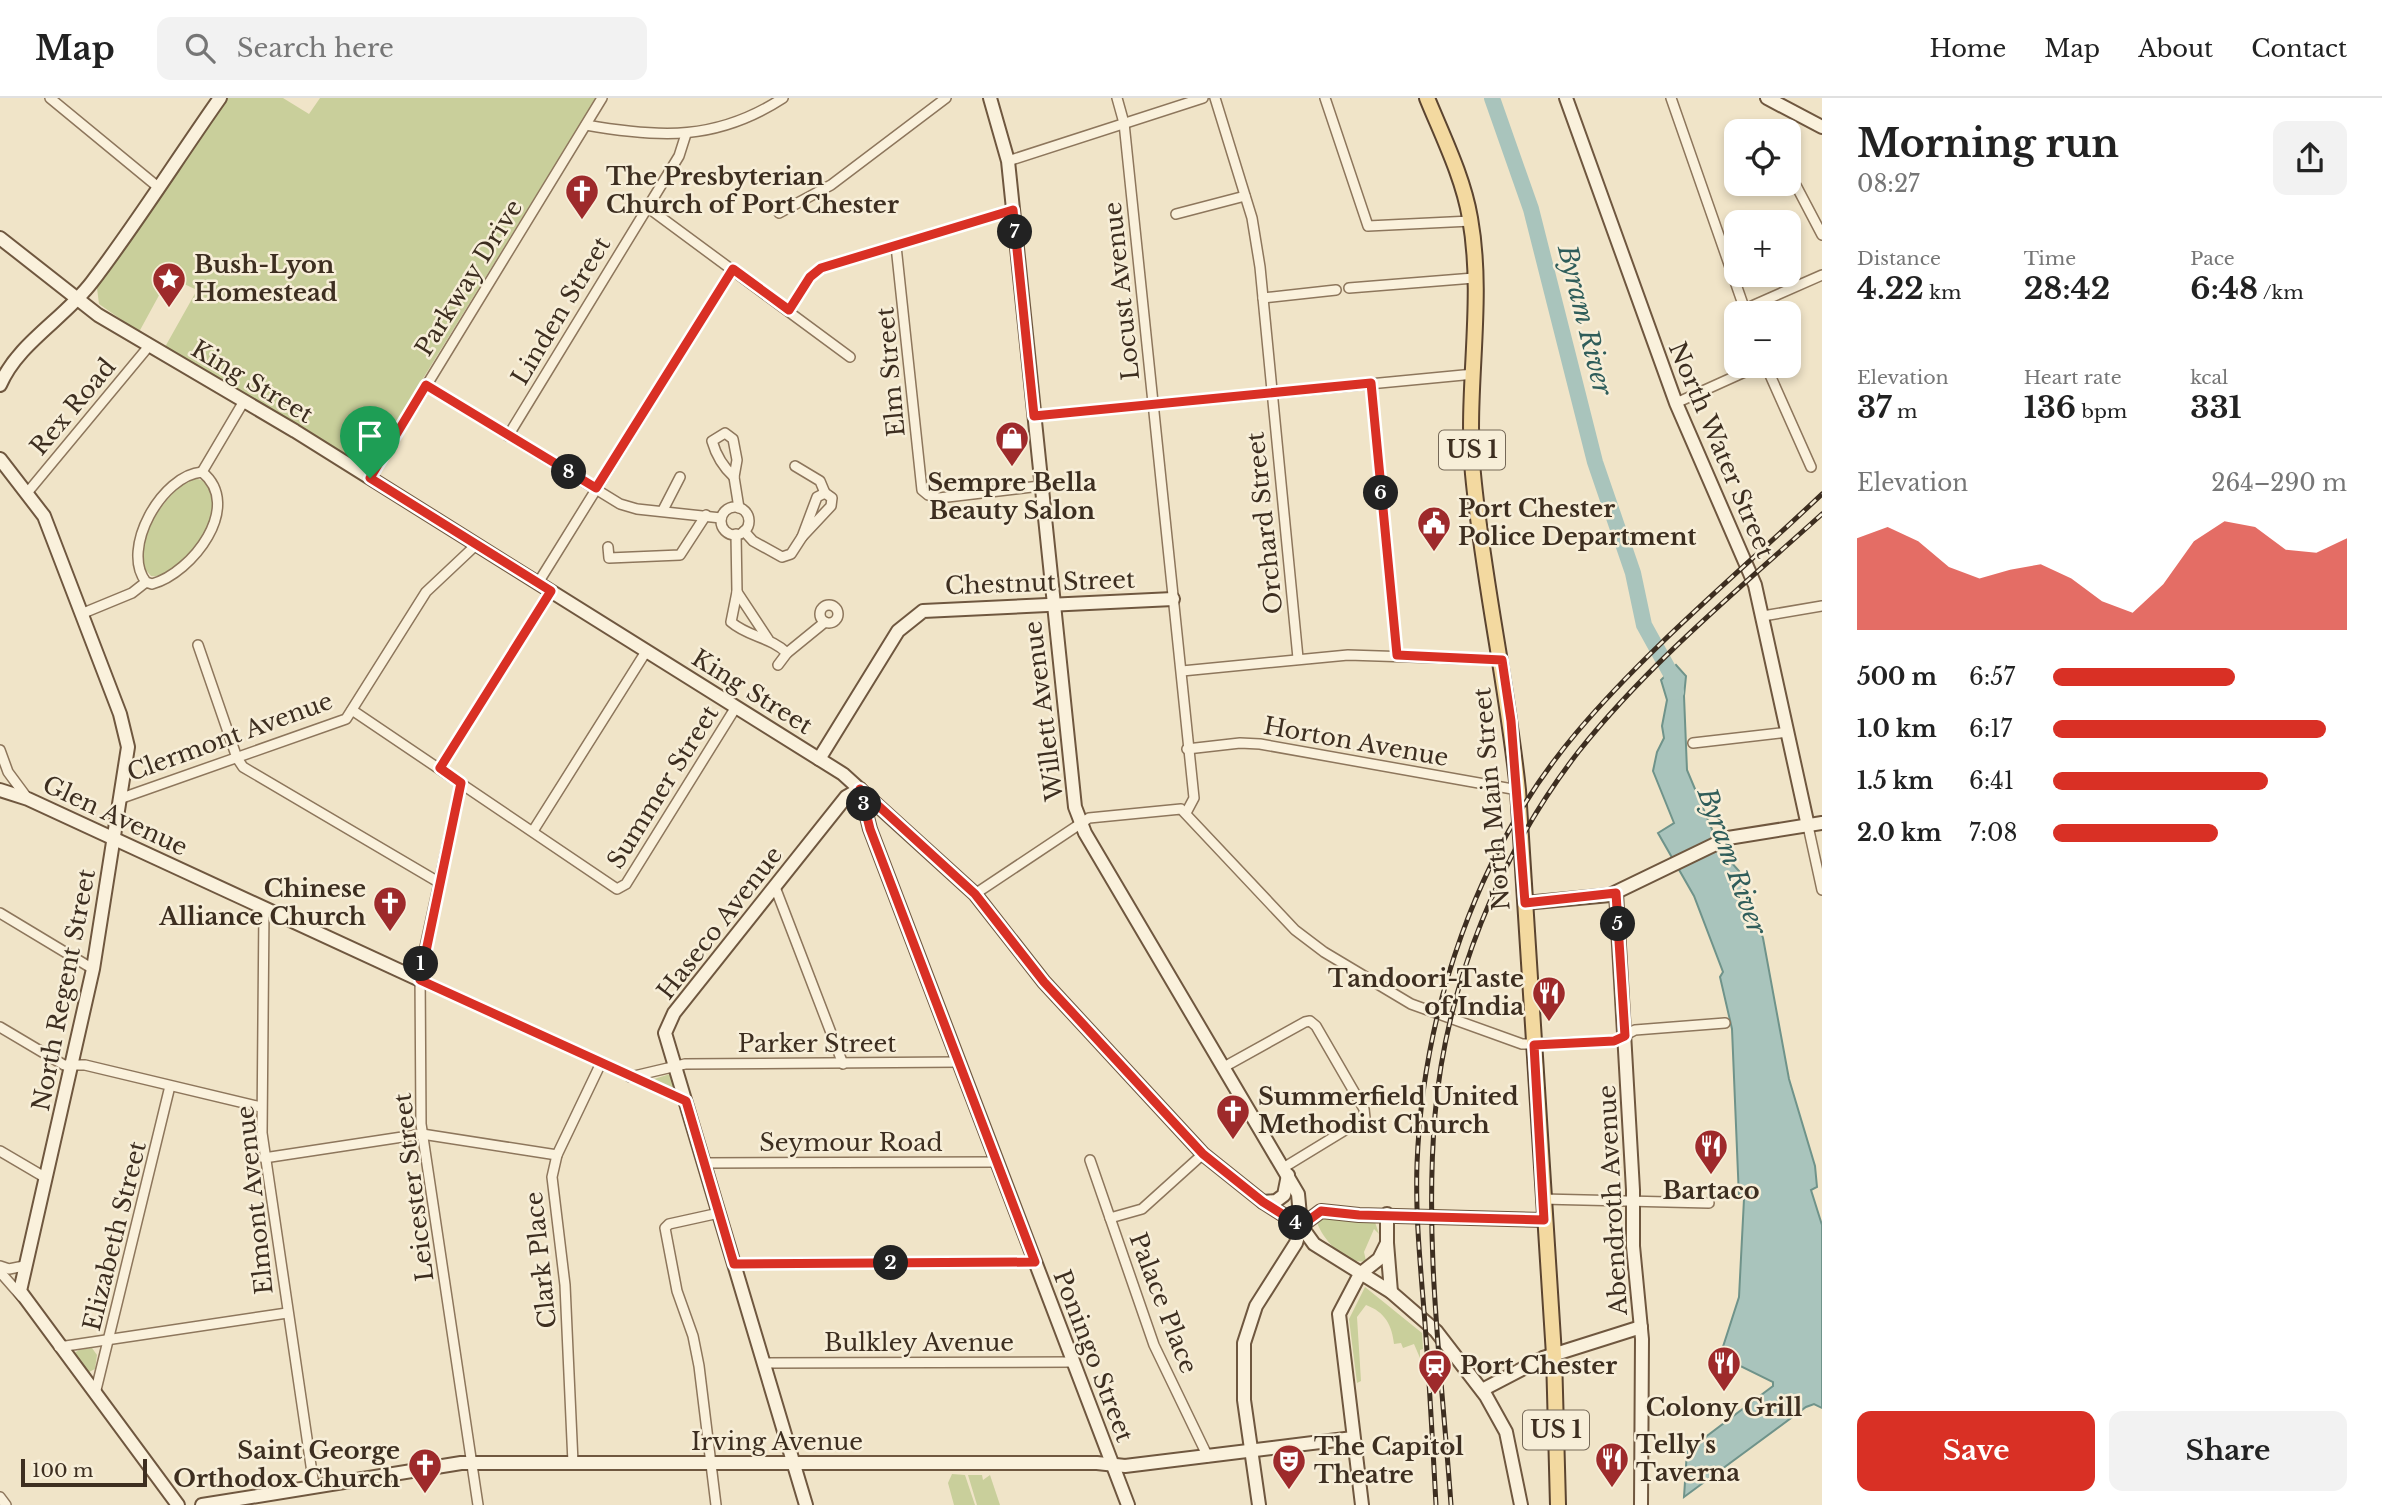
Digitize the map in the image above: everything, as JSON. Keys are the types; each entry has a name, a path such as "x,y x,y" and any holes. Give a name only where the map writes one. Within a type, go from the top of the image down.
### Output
{"main road":[{"name":"North Main Street","path":"1427,98 1458,175 1471,221 1474,278 1474,477 1502,660 1518,790 1554,1355 1558,1505"}],"street":[{"path":"50,98 158,187"},
{"path":"0,385 11,363 77,300 220,98"},
{"name":"Parkway Drive","path":"370,478 602,98"},
{"path":"586,125 653,136 686,134 750,117 783,98"},
{"path":"779,213 831,186 946,98"},
{"name":"Willett Avenue","path":"990,98 1008,161 1072,793 1080,823 1298,1194 1301,1226"},
{"name":"Locust Avenue","path":"1117,98 1124,123 1182,671 1187,749 1194,798 1186,813"},
{"path":"1008,161 1203,98"},
{"name":"Orchard Street","path":"1215,98 1252,218 1273,393 1298,658"},
{"path":"1325,98 1368,226 1471,221"},
{"name":"North Water Street","path":"1566,98 1676,403 1741,551 1763,616 1808,826"},
{"path":"1671,98 1742,301"},
{"path":"1767,98 1822,127"},
{"name":"Linden Street","path":"508,436 679,156 686,134"},
{"path":"1801,195 1822,235"},
{"path":"1176,214 1245,196"},
{"path":"647,207 850,357"},
{"path":"789,310 810,277 821,268 1013,210"},
{"name":"King Street","path":"0,238 77,300 647,650 819,758 860,789 975,894 1044,982 1203,1154 1263,1202 1301,1226 1314,1244 1391,1292 1436,1331 1482,1390 1510,1441 1521,1505"},
{"name":"Elm Street","path":"896,246 921,485 926,494 939,498 1041,486"},
{"path":"538,583 733,269"},
{"path":"1767,301 1822,275"},
{"path":"1349,288 1474,278"},
{"path":"1263,298 1336,290"},
{"name":"Rex Road","path":"27,493 149,346"},
{"path":"1034,416 1474,374"},
{"path":"1676,403 1731,378"},
{"path":"1771,378 1811,467"},
{"path":"1371,383 1397,655"},
{"path":"426,385 628,508 706,515 721,519"},
{"path":"146,582 136,565 145,525 174,485 185,477 202,472 244,401"},
{"name":"North Regent Street","path":"0,459 44,516 126,733 128,747 93,969 24,1266 20,1285 22,1297"},
{"path":"795,466 820,481 825,486 825,494"},
{"path":"81,614 132,593 146,582 160,582 182,569 205,538 217,515 218,496 209,478 202,472"},
{"path":"663,510 680,477"},
{"path":"734,477 739,508 748,517 740,533 737,592 731,622 754,637 768,639"},
{"path":"802,537 817,497 825,494"},
{"path":"739,508 726,510 721,519 723,529 740,533 782,556 791,554 802,537 831,506 832,498 825,494"},
{"path":"608,547 609,558 680,555 706,515"},
{"name":"Clermont Avenue","path":"121,798 346,719 426,592 477,544"},
{"path":"440,768 551,591"},
{"path":"737,592 768,639 787,653"},
{"name":"Chestnut Street","path":"819,758 898,631 911,617 939,608 1173,598"},
{"path":"1763,616 1822,606"},
{"path":"778,664 787,653 825,622"},
{"path":"198,645 237,758 251,775 440,883"},
{"path":"352,710 533,831 647,650"},
{"path":"1182,671 1298,658 1397,655 1502,660"},
{"name":"Summer Street","path":"533,831 612,887 622,888 736,707"},
{"path":"1693,743 1788,732"},
{"name":"Horton Avenue","path":"1187,749 1240,743 1260,744 1518,790"},
{"path":"0,750 1,764 28,799"},
{"name":"Leicester Street","path":"461,783 420,980 422,1134 478,1505"},
{"name":"Haseco Avenue","path":"806,1505 665,1033 667,1025 846,797 860,789"},
{"name":"Poningo Street","path":"860,789 870,829 1128,1505"},
{"name":"Glen Avenue","path":"0,790 28,799 686,1101"},
{"path":"975,894 1089,818 1170,809 1186,813 1295,929 1340,963 1410,1004 1522,1044 1534,1045 1614,1041 1635,1030 1725,1023"},
{"path":"1525,903 1616,893 1728,838 1822,823"},
{"path":"1808,826 1822,890"},
{"path":"775,887 843,1064"},
{"name":"Abendroth Avenue","path":"1616,893 1633,1202 1633,1246 1641,1328 1641,1505"},
{"name":"Elmont Avenue","path":"264,908 261,1107 264,1158 314,1486"},
{"path":"0,913 93,969"},
{"path":"1224,1067 1305,1021 1310,1021 1316,1026 1364,1109 1365,1118 1285,1171 1284,1195 1276,1202 1263,1202"},
{"path":"0,1027 64,1065 85,1065 261,1107"},
{"name":"Parker Street","path":"675,1066 959,1062"},
{"name":"Clark Place","path":"573,1463 565,1285 552,1177 557,1155 601,1063"},
{"path":"630,1077 675,1066"},
{"name":"Elizabeth Street","path":"94,1394 110,1339 170,1086"},
{"path":"264,1158 422,1134 557,1155"},
{"path":"0,1151 46,1178"},
{"path":"1110,1218 1142,1209 1203,1154"},
{"name":"Palace Place","path":"1090,1160 1154,1345 1208,1457"},
{"name":"Seymour Road","path":"705,1163 997,1162"},
{"path":"1542,1199 1709,1203"},
{"path":"1259,1505 1244,1389 1244,1343 1256,1306 1296,1243 1301,1226 1321,1211 1544,1220"},
{"path":"716,1505 693,1336 677,1291 665,1228 669,1224 719,1213"},
{"path":"1387,1214 1391,1292"},
{"path":"1362,1505 1338,1320 1341,1304 1360,1274 1379,1259 1387,1243"},
{"path":"734,1264 1035,1262"},
{"path":"0,1266 9,1269 24,1266"},
{"path":"0,1272 22,1297 178,1505"},
{"path":"59,1347 287,1313"},
{"path":"1482,1390 1554,1355 1641,1328"},
{"name":"Bulkley Avenue","path":"764,1363 1073,1362"},
{"name":"Irving Avenue","path":"202,1505 471,1463 1112,1465 1208,1457 1353,1438"},
{"path":"0,1497 6,1505"}],"green space":[{"path":"228,98 283,98 309,114 320,98 596,98 369,466 363,466 165,347 197,290 169,277 139,332 99,304 97,288 101,281"},
{"path":"190,478 206,483 213,495 213,511 207,530 196,548 182,563 166,574 151,576 141,564 145,539 162,506"},
{"path":"670,1074 674,1089 651,1080"},
{"path":"1322,1216 1375,1222 1379,1234 1374,1229 1364,1252 1366,1261 1342,1255 1328,1242 1316,1219"},
{"path":"1365,1287 1422,1333 1423,1349 1420,1350 1420,1358 1414,1344 1403,1348 1401,1343 1394,1344 1386,1320 1378,1311 1366,1305 1357,1317 1361,1381 1357,1383 1349,1319"},
{"path":"92,1348 97,1355 95,1369 87,1373 73,1354"},
{"path":"952,1474 965,1475 975,1505 954,1505 948,1483"},
{"path":"968,1475 982,1475 983,1480 990,1475 1000,1505 977,1505"}],"water":[{"path":"1676,665 1686,676 1684,696 1687,770 1721,851 1739,871 1763,938 1789,1079 1815,1166 1817,1187 1811,1190 1822,1225 1822,1408 1814,1404 1806,1407 1684,1497 1687,1451 1773,1386 1773,1382 1720,1356 1739,1297 1744,1199 1739,1198 1732,1029 1720,977 1723,972 1694,896 1658,833 1674,823 1653,771 1657,752 1664,738 1662,726 1667,700 1661,680"}],"waterway":[{"name":"Byram River","path":"1492,98 1531,209 1595,462 1633,573 1644,625 1671,674 1676,692"}],"railway":[{"path":"1436,1505 1418,1229 1417,1164 1421,1106 1430,1048 1462,934 1484,880 1511,828 1542,778 1577,732 1665,639 1822,494"},
{"path":"1451,1505 1433,1261 1432,1164 1441,1066 1464,970 1481,923 1524,833 1579,751 1665,657 1822,514"}],"place":[{"name":"The Presbyterian Church of Port Chester","path":"582,221"},
{"name":"Bush-Lyon Homestead","path":"169,309"},
{"name":"Sempre Bella Beauty Salon","path":"1012,468"},
{"name":"Port Chester Police Department","path":"1434,553"},
{"name":"Chinese Alliance Church","path":"390,933"},
{"name":"Tandoori-Taste of India","path":"1549,1023"},
{"name":"Summerfield United Methodist Church","path":"1233,1141"},
{"name":"Bartaco","path":"1711,1176"},
{"name":"Colony Grill","path":"1724,1393"},
{"name":"Port Chester","path":"1435,1396"},
{"name":"Telly's Taverna","path":"1612,1489"},
{"name":"The Capitol Theatre","path":"1289,1491"},
{"name":"Saint George Orthodox Church","path":"425,1495"}],"route":[{"path":"1013,210 1034,416 1371,383 1397,655 1473,661 1502,660 1518,790 1525,903 1595,898 1616,893 1625,1036 1614,1041 1534,1045 1544,1220 1359,1215 1321,1211 1301,1226 1282,1216 1203,1154 1044,982 975,894 860,789 870,829 1035,1262 734,1264 686,1101 420,980 461,783 440,768 551,591 370,478 426,385 596,488 733,269 789,310 810,277 821,268 1013,210"}]}
